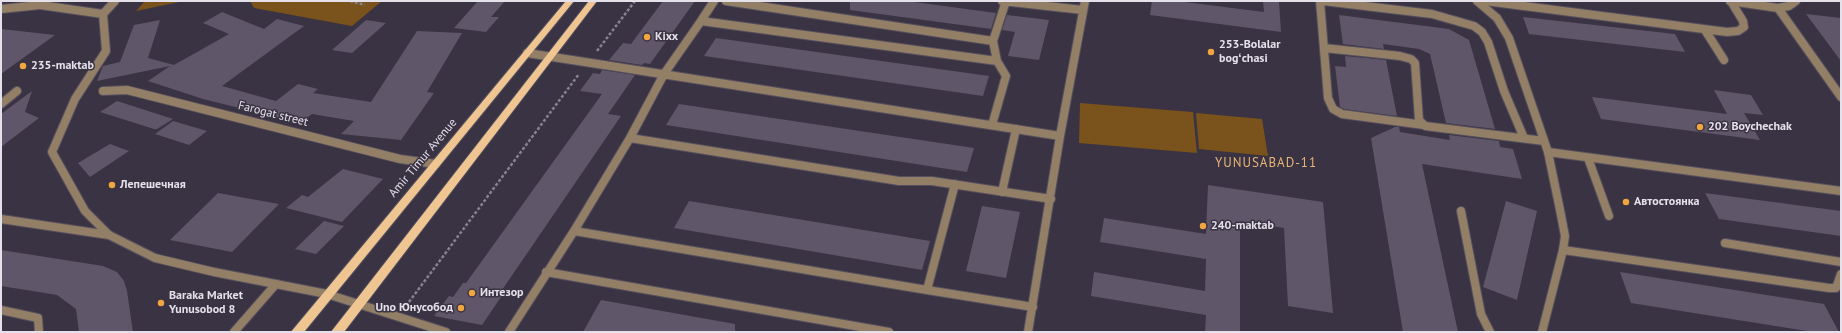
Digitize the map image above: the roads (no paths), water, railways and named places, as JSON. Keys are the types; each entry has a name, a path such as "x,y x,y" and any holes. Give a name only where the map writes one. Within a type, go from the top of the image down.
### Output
{"main road":[{"name":"Amir Timur Avenue","path":"296,332 570,1"},
{"path":"337,332 593,1"}],"street":[{"path":"25,1 103,14"},
{"path":"109,235 85,211 52,152 75,100 106,51 103,14 114,1"},
{"path":"509,332 630,138 664,74 714,1"},
{"path":"726,1 993,41"},
{"path":"1002,1 1083,10"},
{"path":"992,125 1006,76 997,61 993,41 1006,1"},
{"path":"1028,332 1051,199 1060,136 1085,1"},
{"path":"1320,1 1328,98 1333,109 1342,114 1544,141"},
{"path":"1323,1 1432,14 1474,26 1482,32 1488,42 1504,91 1524,138"},
{"path":"1477,1 1497,18 1507,33 1548,152 1565,236 1563,250 1542,332"},
{"path":"1485,1 1543,10 1727,32 1738,31 1744,27 1743,21 1731,2"},
{"path":"1540,1 1543,10"},
{"path":"1731,2 1778,8 1789,6 1796,1"},
{"path":"1,9 43,3"},
{"path":"1778,8 1841,96"},
{"path":"701,21 997,61"},
{"path":"1705,30 1724,60"},
{"path":"1324,48 1400,56 1411,59 1415,63 1418,120 1425,126"},
{"path":"527,53 1060,136"},
{"name":"Farogat street","path":"103,91 127,90 400,159 436,164"},
{"path":"1,104 17,91"},
{"path":"1002,192 1016,129"},
{"path":"630,138 899,181 932,181 1051,199"},
{"path":"1548,152 1841,191"},
{"path":"1588,158 1609,216"},
{"path":"927,290 955,184"},
{"path":"1461,211 1481,314 1490,332"},
{"path":"1,219 109,235 155,258 214,272 327,294 446,332"},
{"path":"574,230 1033,307"},
{"path":"1725,243 1841,262"},
{"path":"1563,250 1829,288 1836,288 1841,274"},
{"path":"546,272 889,332"},
{"path":"234,332 276,284"},
{"path":"1,310 38,318 39,332"}],"place":[{"name":"Kixx","path":"647,37"},
{"name":"253-Bolalar bogʻchasi","path":"1211,52"},
{"name":"235-maktab","path":"23,66"},
{"name":"202 Boychechak","path":"1700,127"},
{"name":"Лепешечная","path":"112,185"},
{"name":"Автостоянка","path":"1626,202"},
{"name":"240-maktab","path":"1203,226"},
{"name":"Интезор","path":"472,293"},
{"name":"Baraka Market Yunusobod 8","path":"161,303"},
{"name":"Uno Юнусобод","path":"461,308"}],"district":[{"name":"YUNUSABAD-11","path":"1266,163"}]}
